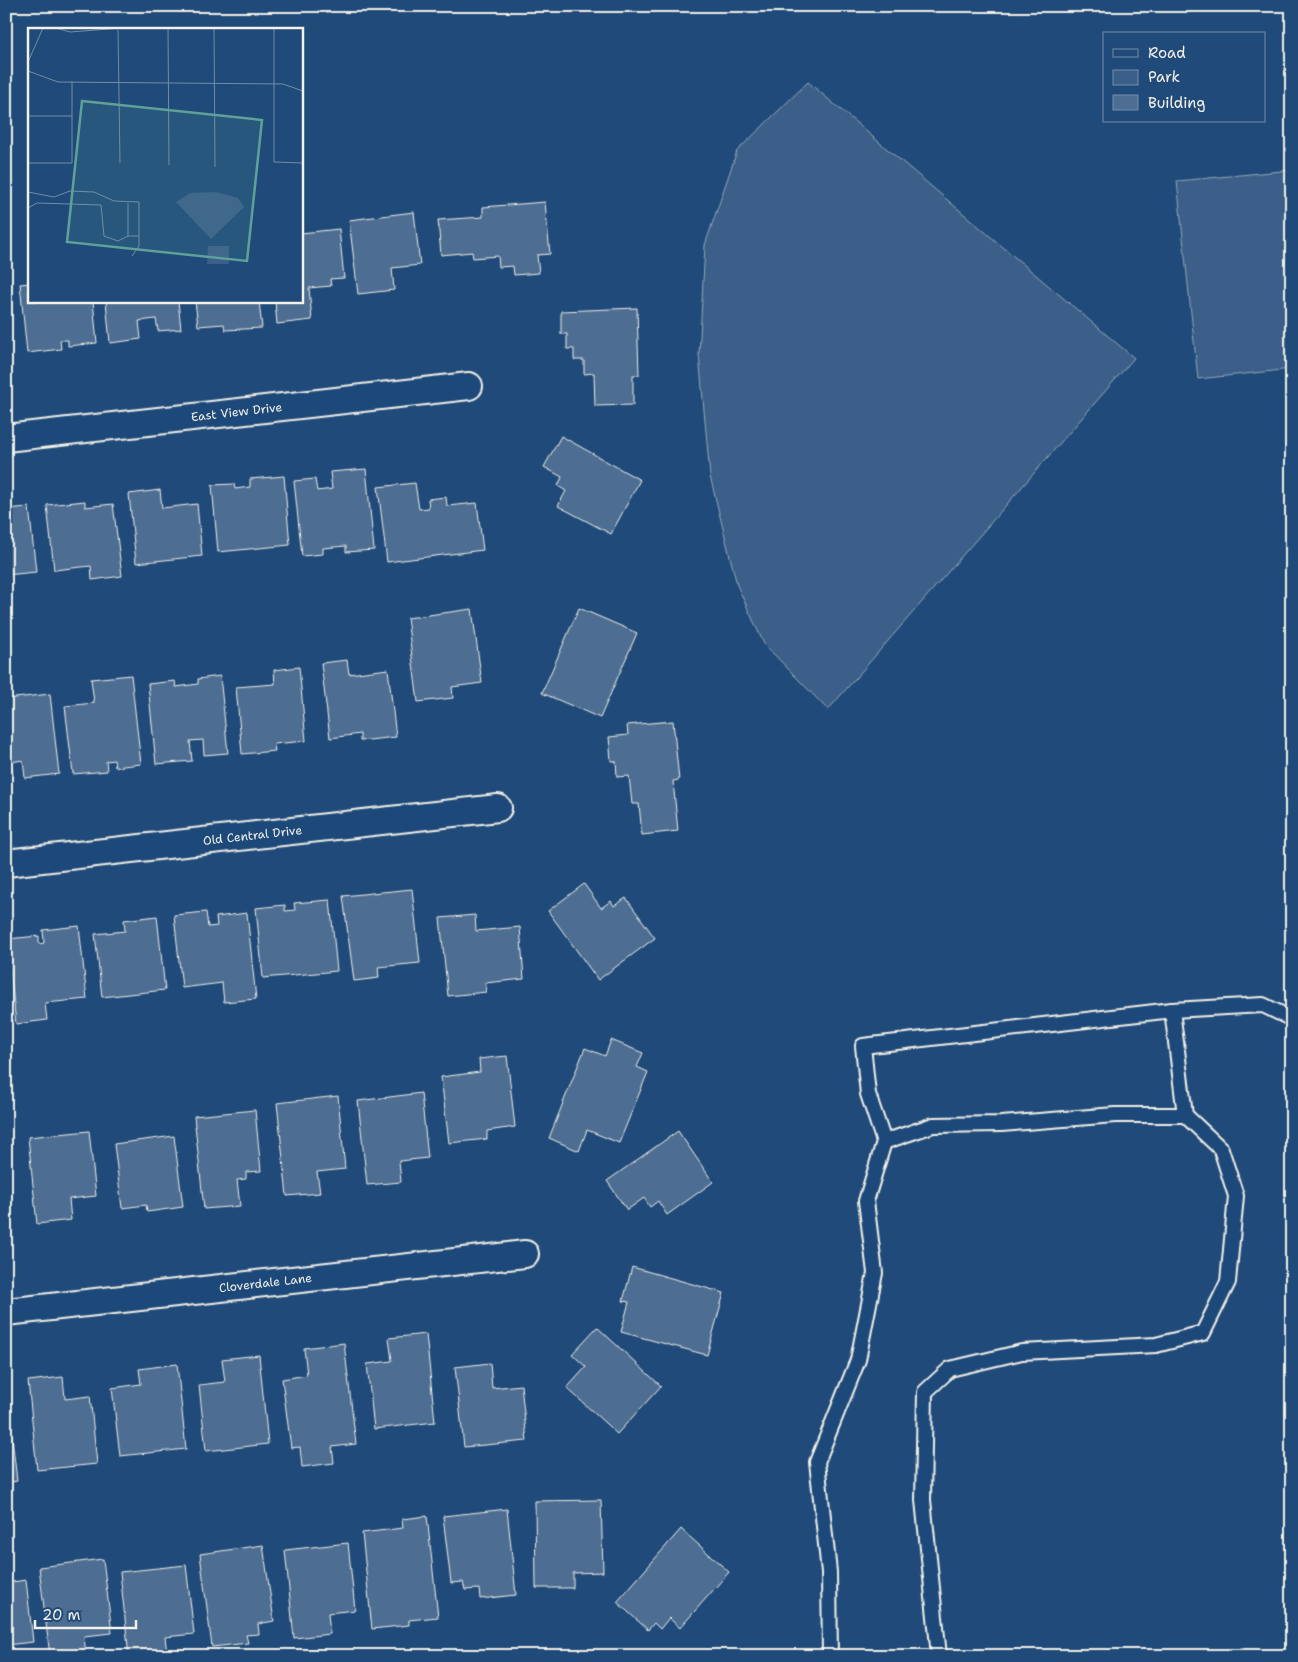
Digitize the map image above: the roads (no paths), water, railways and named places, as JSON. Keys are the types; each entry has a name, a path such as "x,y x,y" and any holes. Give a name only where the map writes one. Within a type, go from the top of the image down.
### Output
{"street":[{"name":"East View Drive","path":"6,438 468,386"},
{"name":"Old Central Drive","path":"6,863 498,808"},
{"name":"Cloverdale Lane","path":"6,1312 525,1254"}],"lane":[{"path":"830,1656 828,1572 817,1462 858,1360 875,1273 866,1201 884,1142 868,1094 863,1046 1172,1010 1263,1005 1292,1019"},
{"path":"939,1656 923,1500 925,1392 950,1370 1022,1352 1156,1345 1203,1333 1228,1282 1236,1196 1221,1149 1185,1115 1172,1010"},
{"path":"884,1142 933,1125 1001,1124 1116,1116 1185,1115"}]}
